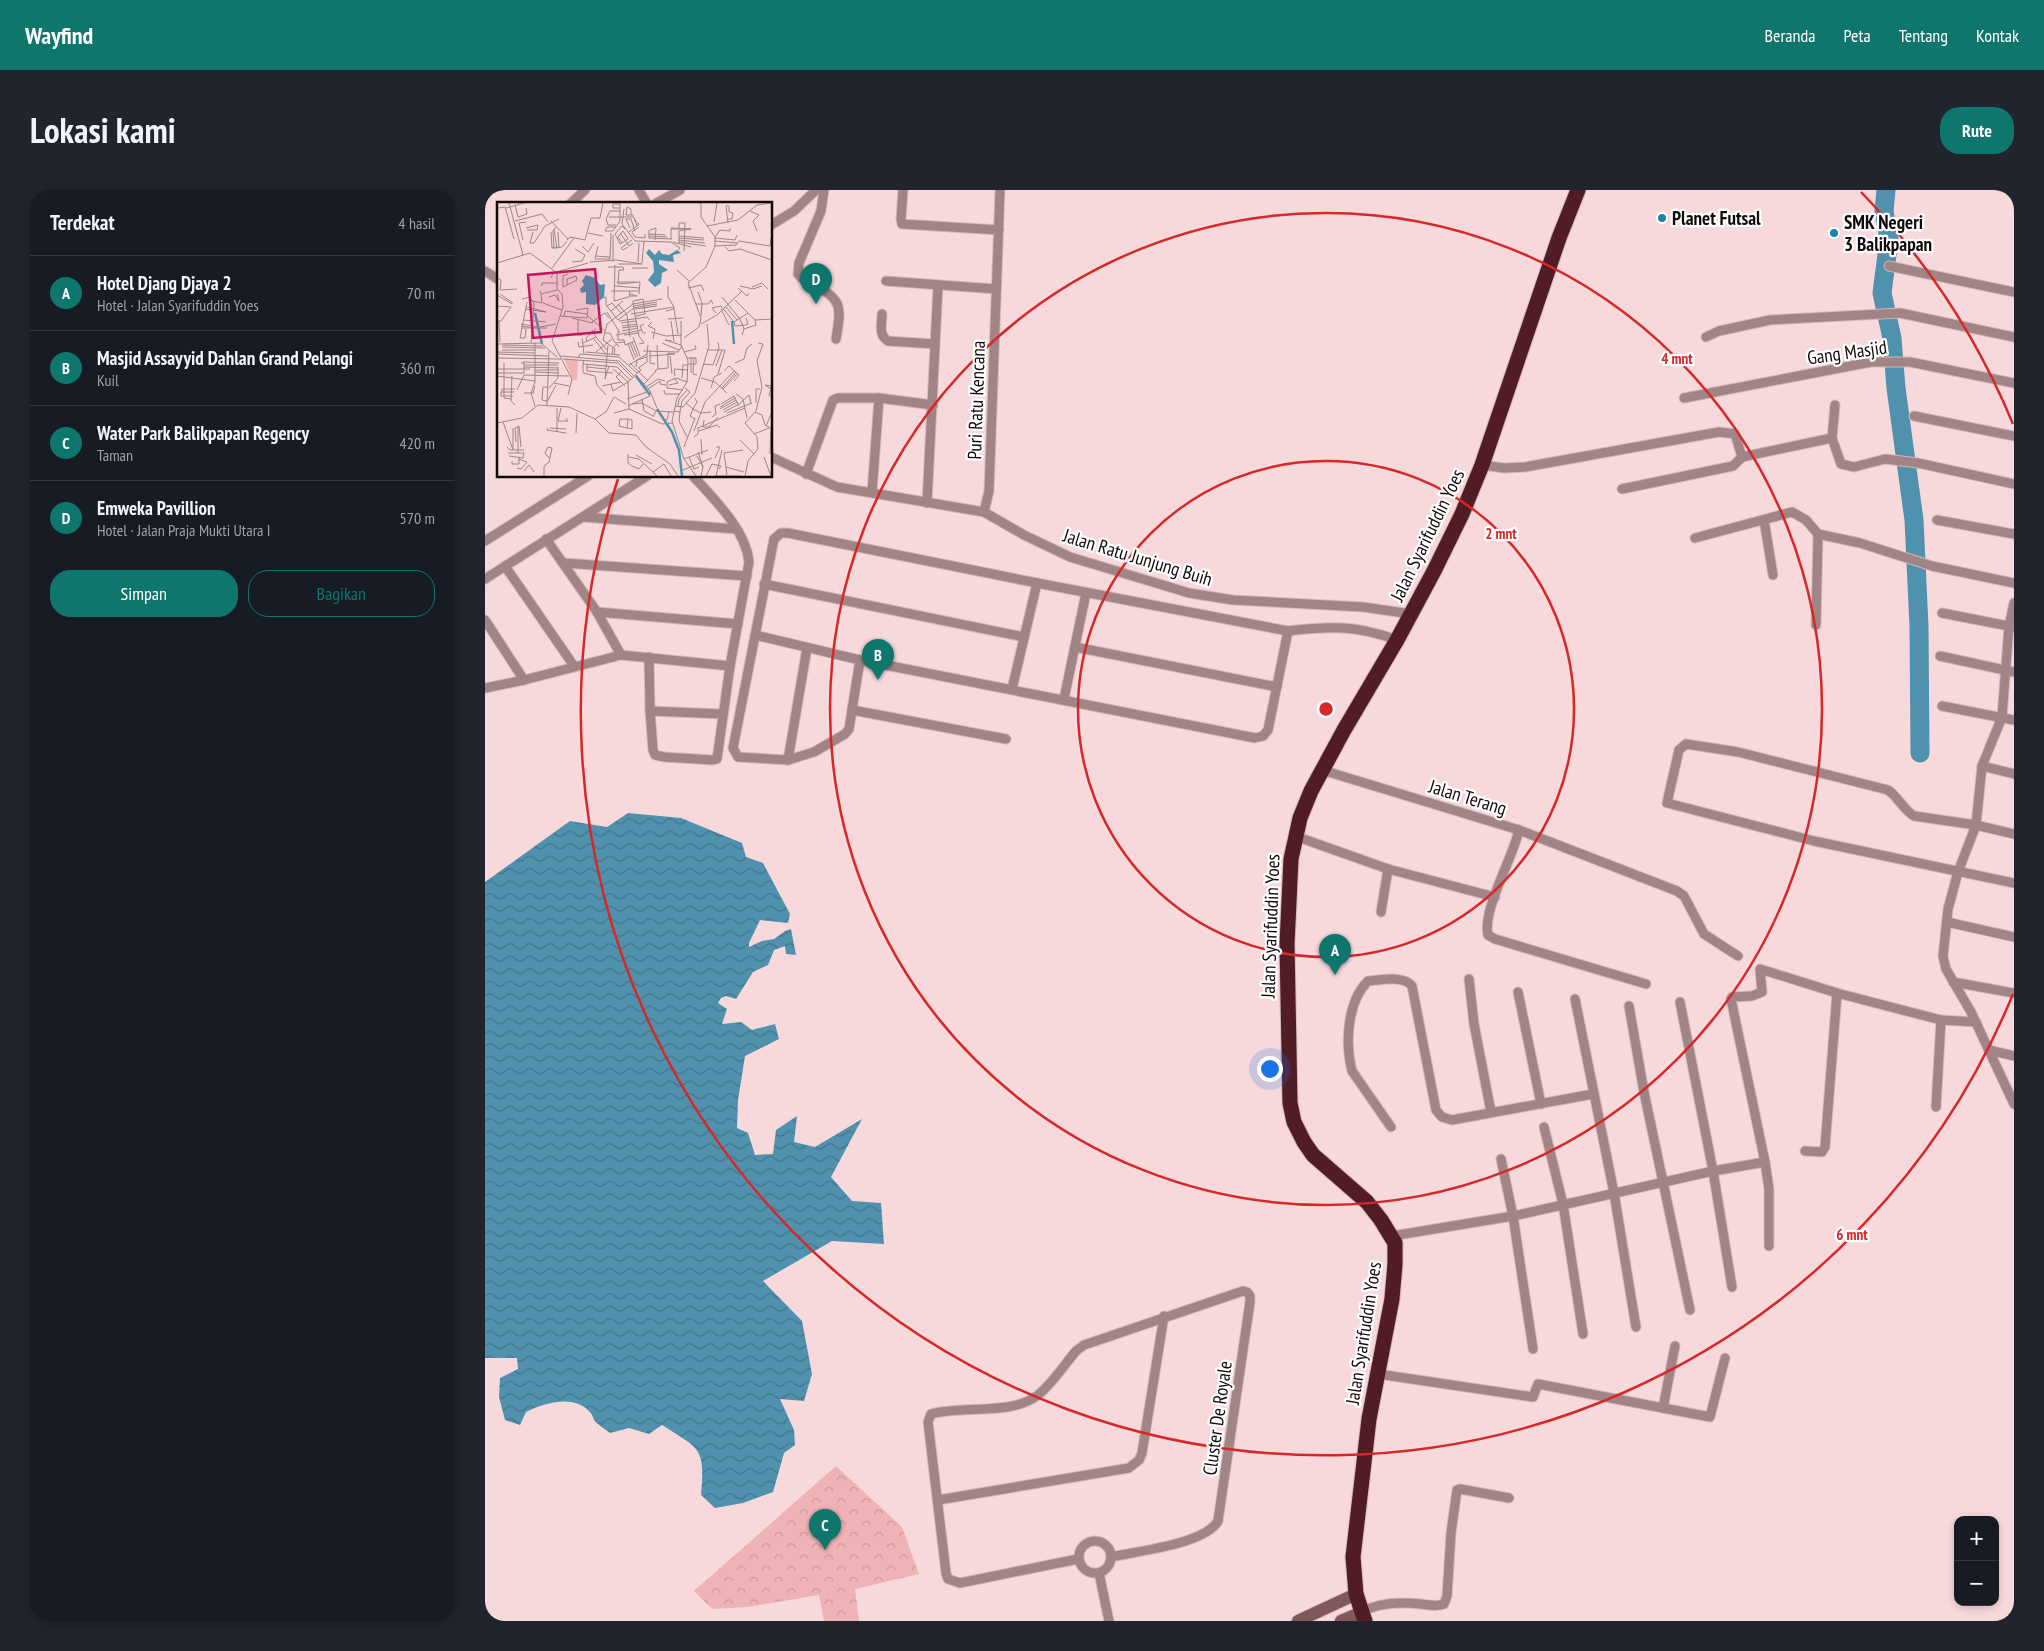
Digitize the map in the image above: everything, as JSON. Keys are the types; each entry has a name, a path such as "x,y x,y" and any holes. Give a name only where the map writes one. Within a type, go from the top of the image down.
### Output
{"highway":[{"name":"Jalan Syarifuddin Yoes","path":"1363,1616 1356,1594 1353,1557 1369,1419 1392,1299 1395,1243 1367,1202 1313,1155 1294,1122 1290,1102 1287,944 1291,859 1295,836 1311,791 1411,614 1449,540 1482,465 1559,238 1578,190"}],"street":[{"path":"572,202 585,190"},
{"path":"639,190 646,202"},
{"path":"659,202 680,190"},
{"path":"773,224 794,211 815,190"},
{"path":"824,190 821,211 799,263 798,274 804,282 829,293 837,302 840,313 836,339"},
{"path":"903,190 902,224 999,230"},
{"name":"Puri Ratu Kencana","path":"984,512 989,491 1000,190"},
{"path":"1889,266 2014,292"},
{"path":"485,271 497,279"},
{"path":"886,281 996,290"},
{"path":"927,503 938,286"},
{"path":"1706,337 1727,329 1770,320 1900,313 2014,337"},
{"path":"882,314 881,333 883,338 888,341 935,344"},
{"name":"Gang Masjid","path":"1684,398 1871,362 1910,362 2014,384"},
{"path":"806,474 833,400 838,398 879,398 933,405"},
{"path":"872,492 879,398"},
{"path":"1835,405 1832,438 1841,464 1853,467 1885,459 1918,463 2014,484"},
{"path":"1914,416 2014,436"},
{"path":"1482,465 1504,468 1525,467 1719,432 1735,434 1742,457"},
{"path":"1622,489 1733,466 1742,457 1832,438"},
{"path":"773,457 837,487 984,512"},
{"path":"485,541 585,478"},
{"path":"485,580 546,539 644,478"},
{"path":"649,657 650,711 655,755 713,760 717,758 730,666 747,576 748,550 736,528 695,478"},
{"name":"Jalan Ratu Junjung Buih","path":"984,512 1023,535 1070,556 1189,593 1233,600 1363,608 1411,614"},
{"path":"1695,538 1792,512 1806,520 1818,534 1860,543 1932,566 2014,583"},
{"path":"583,517 736,528"},
{"path":"1763,520 1773,575"},
{"path":"1937,520 2014,534"},
{"path":"860,660 853,710 849,729 845,734 815,752 788,760 738,757 733,748 764,584 774,539 781,533 1288,631 1321,627 1347,627 1372,631 1397,640"},
{"path":"1817,625 1818,534"},
{"path":"546,539 597,612 621,655"},
{"path":"564,563 747,576"},
{"path":"505,566 574,666"},
{"path":"1012,689 1037,583"},
{"path":"764,584 1024,637"},
{"path":"1064,699 1087,593"},
{"path":"2014,603 2011,627 2010,671 2002,717 1982,766 1976,825 1958,872 1948,909 1943,956 1946,969 1976,1022 2014,1104"},
{"path":"597,612 738,624"},
{"path":"1942,612 2011,627"},
{"path":"485,620 524,680"},
{"path":"755,635 860,660 1255,738 1263,736 1268,730 1288,631"},
{"path":"788,760 807,648"},
{"path":"1075,648 1277,687"},
{"path":"485,688 621,655 730,666"},
{"path":"1940,656 2010,671"},
{"path":"1942,706 2014,720"},
{"path":"853,710 1007,739"},
{"path":"650,711 723,714"},
{"path":"2014,834 1976,825 1914,816 1906,811 1896,796 1888,790 1738,752 1686,744 1679,750 1667,803 1814,842 2014,883"},
{"path":"1982,766 2014,774"},
{"name":"Jalan Terang","path":"1322,770 1519,830 1511,858 1495,897 1487,930 1488,935 1495,940 1646,984"},
{"path":"1519,830 1677,891 1684,896 1704,934 1738,956"},
{"path":"1295,836 1388,868 1495,897"},
{"path":"1381,912 1388,868"},
{"path":"1947,922 2014,936"},
{"path":"1769,1246 1769,1189 1765,1162 1731,998 1762,992 1760,969 1837,993 1941,1020 1976,1022"},
{"path":"1469,979 1474,1024 1491,1112"},
{"path":"1391,1127 1352,1071 1350,1062 1349,1033 1353,1005 1357,993 1368,980 1403,980 1412,986 1436,1110 1442,1117 1452,1120 1593,1094"},
{"path":"1953,982 2014,993"},
{"path":"1518,992 1541,1104"},
{"path":"1805,1151 1822,1152 1825,1147 1837,993"},
{"path":"1575,999 1614,1194 1636,1327"},
{"path":"1680,1002 1733,1287"},
{"path":"1629,1006 1689,1310"},
{"path":"1936,1107 1941,1020"},
{"path":"1989,1050 2014,1056"},
{"path":"1544,1127 1563,1204 1583,1334"},
{"path":"1501,1159 1513,1216 1533,1349"},
{"path":"1392,1236 1513,1216 1765,1162"},
{"name":"Cluster De Royale","path":"1078,1559 955,1582 948,1579 928,1422 931,1414 1011,1406 1028,1401 1038,1395 1076,1351 1084,1345 1164,1316 1243,1291 1247,1292 1250,1296 1218,1521 1213,1529 1190,1540 1111,1557"},
{"path":"938,1500 1129,1468 1135,1465 1142,1453 1164,1316"},
{"path":"1663,1408 1675,1346"},
{"path":"1378,1374 1533,1397 1538,1384 1710,1417 1725,1358"},
{"path":"1341,1621 1363,1616 1378,1604 1439,1606 1444,1604 1447,1596 1451,1533 1457,1490 1509,1498"},
{"path":"1094,1541 1102,1542 1109,1549 1111,1557 1108,1567 1099,1573 1085,1571 1078,1559 1079,1550 1085,1544 1094,1541"},
{"path":"1099,1573 1109,1621"},
{"path":"1299,1621 1356,1594"}],"green space":[{"path":"836,1466 902,1527 919,1574 855,1589 859,1621 824,1621 819,1595 747,1607 712,1609 694,1591"}],"water":[{"path":"628,813 681,818 742,843 746,857 763,863 790,914 788,923 760,920 749,943 749,947 762,941 774,939 791,929 796,955 786,954 785,946 774,950 768,965 753,972 736,999 726,996 721,998 718,1003 727,1009 722,1024 741,1022 752,1030 775,1024 779,1039 745,1056 738,1100 737,1128 748,1133 755,1155 773,1154 776,1130 797,1116 794,1142 815,1147 862,1119 831,1177 852,1201 881,1203 884,1244 832,1241 763,1281 802,1321 812,1374 804,1401 780,1399 794,1430 795,1445 784,1453 773,1492 743,1503 715,1508 701,1495 702,1467 698,1451 693,1445 662,1425 649,1434 629,1428 610,1433 594,1420 591,1413 583,1406 567,1402 550,1403 526,1412 520,1425 505,1420 499,1397 500,1378 518,1369 517,1358 485,1358 485,882 570,821 607,827"}],"waterway":[{"path":"1886,190 1884,211 1889,239 1882,293 1892,338 1896,388 1914,520 1919,626 1920,753"}],"place":[{"name":"Planet Futsal","path":"1662,218"},
{"name":"SMK Negeri 3 Balikpapan","path":"1834,233"},
{"name":"Emweka Pavillion","path":"816,304"},
{"name":"Masjid Assayyid Dahlan Grand Pelangi","path":"878,680"},
{"name":"Hotel Djang Djaya 2","path":"1335,975"},
{"name":"Water Park Balikpapan Regency","path":"825,1550"}]}
